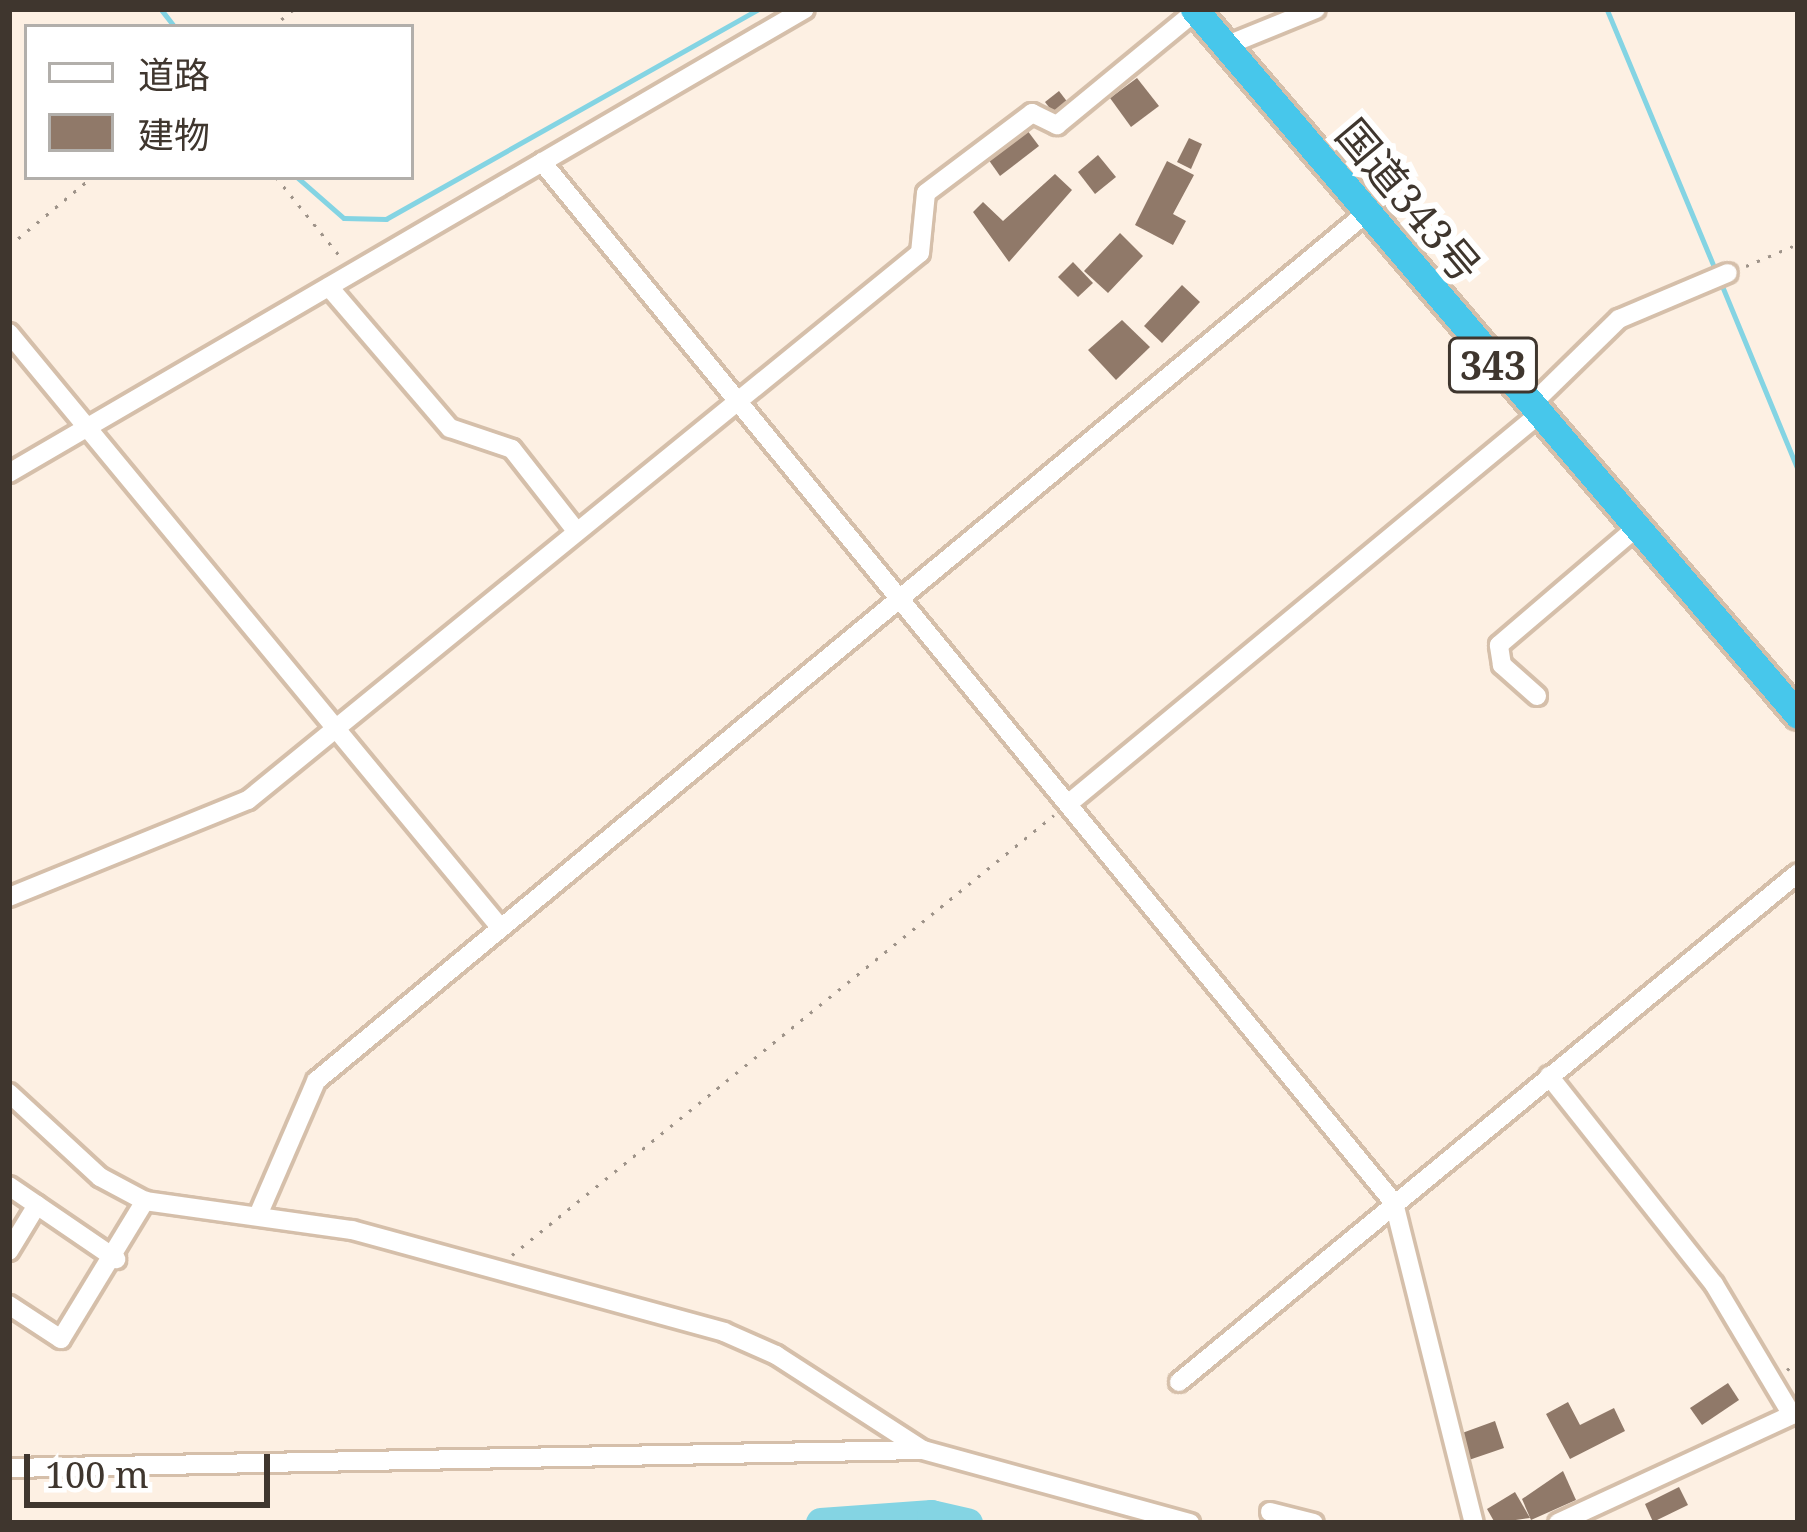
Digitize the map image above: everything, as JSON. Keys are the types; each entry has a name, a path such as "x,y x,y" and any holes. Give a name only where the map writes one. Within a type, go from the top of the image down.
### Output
{"highway":[{"name":"国道343号","path":"1196,10 1365,214 1798,716"}],"street":[{"path":"9,473 805,9"},
{"path":"1226,46 1316,9"},
{"path":"9,897 248,800 920,254 926,193 1032,113 1057,125 1196,10"},
{"path":"542,162 1394,1204 1474,1523"},
{"path":"259,1213 316,1081 1365,214"},
{"path":"1068,804 1533,411 1619,319 1719,277"},
{"path":"329,287 450,428 512,448 577,532"},
{"path":"9,333 499,926"},
{"path":"1538,696 1502,665 1499,645 1635,529"},
{"path":"1179,1382 1798,873"},
{"path":"1549,1076 1714,1284 1777,1378 1795,1414 1558,1523"},
{"path":"9,1093 100,1177 145,1201 259,1213 352,1230 724,1332 776,1355 922,1450"},
{"path":"9,1186 116,1259"},
{"path":"9,1306 61,1339 116,1259 145,1201"},
{"path":"9,1251 38,1205"},
{"path":"9,1468 922,1450 1190,1523"},
{"path":"1270,1512 1314,1523"}],"path":[{"path":"9,246 88,180"},
{"path":"278,180 352,272"},
{"path":"1719,277 1798,244"},
{"path":"493,1272 1068,804"},
{"path":"1777,1378 1798,1361"}],"building":[{"path":"1137,78 1159,106 1131,127 1110,98"},
{"path":"1059,91 1072,108 1058,119 1045,102"},
{"path":"1027,130 1039,146 1000,176 988,159"},
{"path":"1189,138 1202,144 1191,169 1177,162"},
{"path":"1098,155 1116,177 1095,194 1078,172"},
{"path":"1167,161 1194,175 1173,214 1186,221 1173,245 1135,225"},
{"path":"1055,174 1072,190 1009,262 973,212 983,202 1003,221"},
{"path":"1120,233 1143,256 1108,293 1084,271"},
{"path":"1073,262 1093,283 1078,297 1058,277"},
{"path":"1182,285 1200,302 1162,343 1144,326"},
{"path":"1122,320 1150,347 1116,380 1088,350"},
{"path":"1728,1383 1739,1400 1702,1425 1690,1408"},
{"path":"1568,1402 1580,1425 1614,1408 1625,1431 1570,1459 1546,1414"},
{"path":"1495,1421 1504,1448 1463,1462 1454,1436"},
{"path":"1563,1471 1576,1500 1531,1520 1522,1499"},
{"path":"1679,1487 1688,1505 1653,1522 1645,1504"},
{"path":"1515,1492 1530,1518 1495,1523 1487,1509"}],"waterway":[{"path":"161,9 173,24"},
{"path":"300,180 344,218 386,219 758,9"},
{"path":"1607,9 1715,269"},
{"path":"1720,280 1798,469"},
{"path":"821,1523 932,1515 968,1523"}]}
